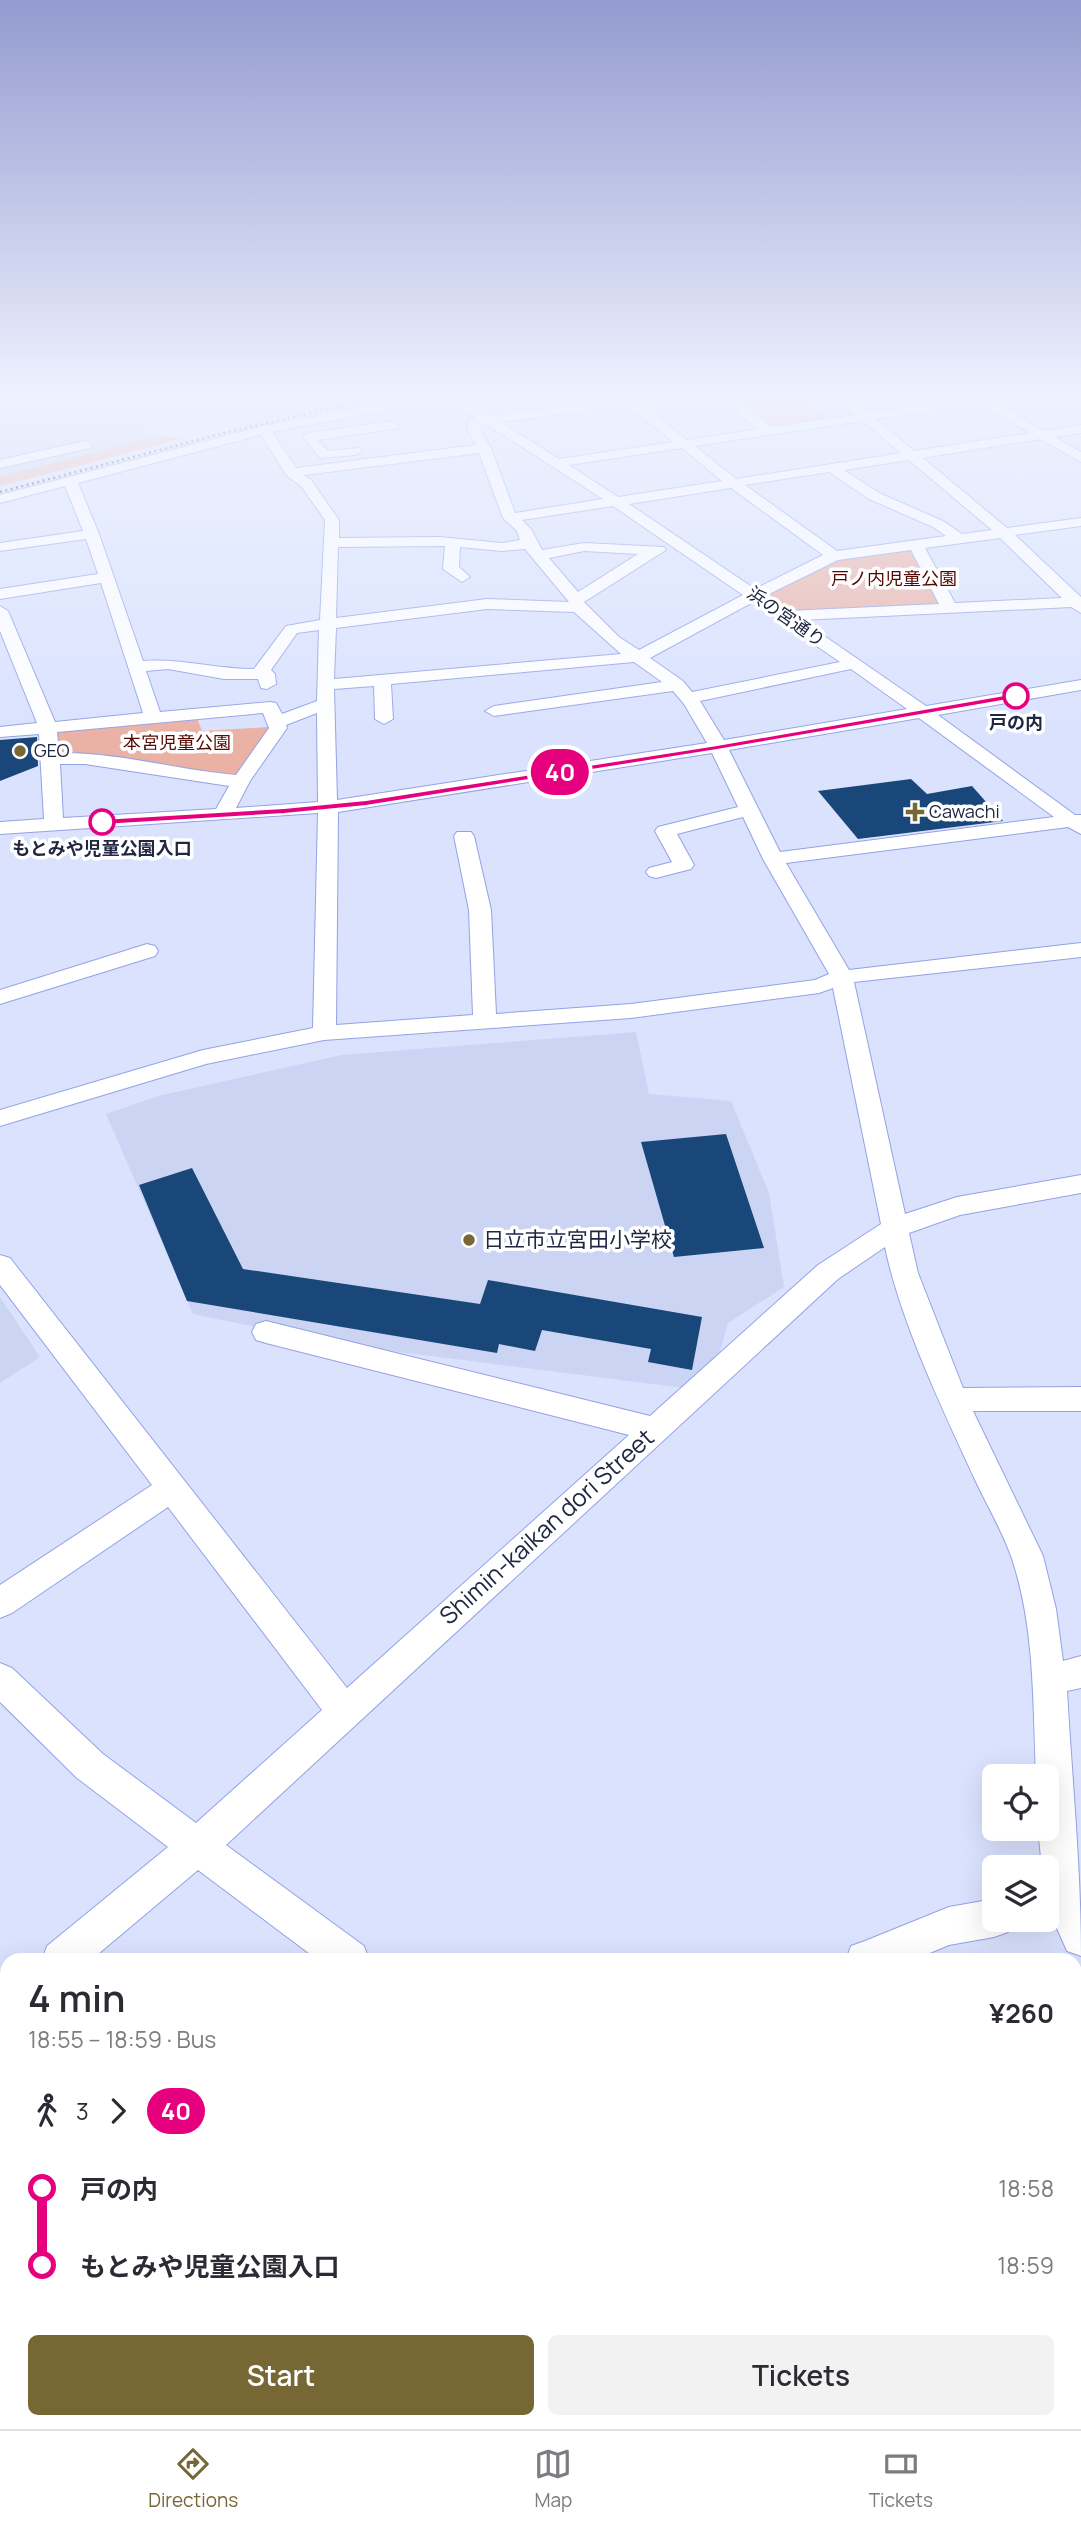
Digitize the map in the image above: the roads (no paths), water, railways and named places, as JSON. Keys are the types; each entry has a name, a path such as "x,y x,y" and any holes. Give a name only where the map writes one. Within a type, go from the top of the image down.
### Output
{"street":[{"path":"82,509 153,716"},
{"path":"324,1033 328,807 325,685 332,520 325,509"},
{"path":"507,509 510,518 524,528 534,550 577,604 613,640 682,691 717,747 773,859 842,977 904,1273 953,1400 1027,1556 1040,1609 1065,1676 1056,1826 1065,1917"},
{"path":"510,518 564,509"},
{"name":"浜の宮通り","path":"629,509 923,712 1078,823"},
{"path":"769,509 834,556"},
{"path":"905,509 938,524 960,539"},
{"path":"975,509 1079,605"},
{"path":"325,685 639,657 754,595 834,556 1081,522"},
{"path":"0,547 92,534"},
{"path":"331,543 453,542 534,550 584,547 659,550"},
{"path":"453,542 451,569 461,577"},
{"path":"259,674 292,629 423,610 487,604 577,604 641,558 678,543"},
{"path":"916,545 950,609"},
{"path":"0,594 105,578"},
{"path":"785,616 1079,605"},
{"path":"0,611 47,727 54,825"},
{"path":"136,667 168,664 225,674 266,674 278,728 241,780 222,815"},
{"path":"494,711 682,691 853,664"},
{"path":"382,680 384,719"},
{"path":"0,828 328,807 717,747 1081,685"},
{"path":"0,732 153,716 273,715 326,704"},
{"path":"51,759 85,758 183,775 241,780"},
{"path":"656,872 684,865 666,831 747,810"},
{"path":"773,859 1078,823"},
{"path":"464,836 480,910 485,1019"},
{"path":"0,1118 204,1057 324,1033 485,1019 631,1011 819,986 842,977 1081,950"},
{"path":"0,997 147,951"},
{"name":"Shimin-kaikan dori Street","path":"69,1953 198,1846 828,1272 894,1228 957,1206 1081,1184"},
{"path":"0,1265 344,1712"},
{"path":"266,1332 655,1429"},
{"path":"953,1400 1081,1399"},
{"path":"0,1603 171,1489"},
{"path":"0,1679 90,1766 341,1953"},
{"path":"882,1953 948,1926 982,1920"}],"place":[{"name":"戸の内","path":"1016,696"},
{"name":"GEO","path":"20,751"},
{"name":"Cawachi","path":"915,812"},
{"name":"もとみや児童公園入口","path":"102,822"},
{"name":"日立市立宮田小学校","path":"469,1240"}],"park label":[{"name":"戸ノ内児童公園","path":"894,579"},
{"name":"本宮児童公園","path":"177,743"}]}
